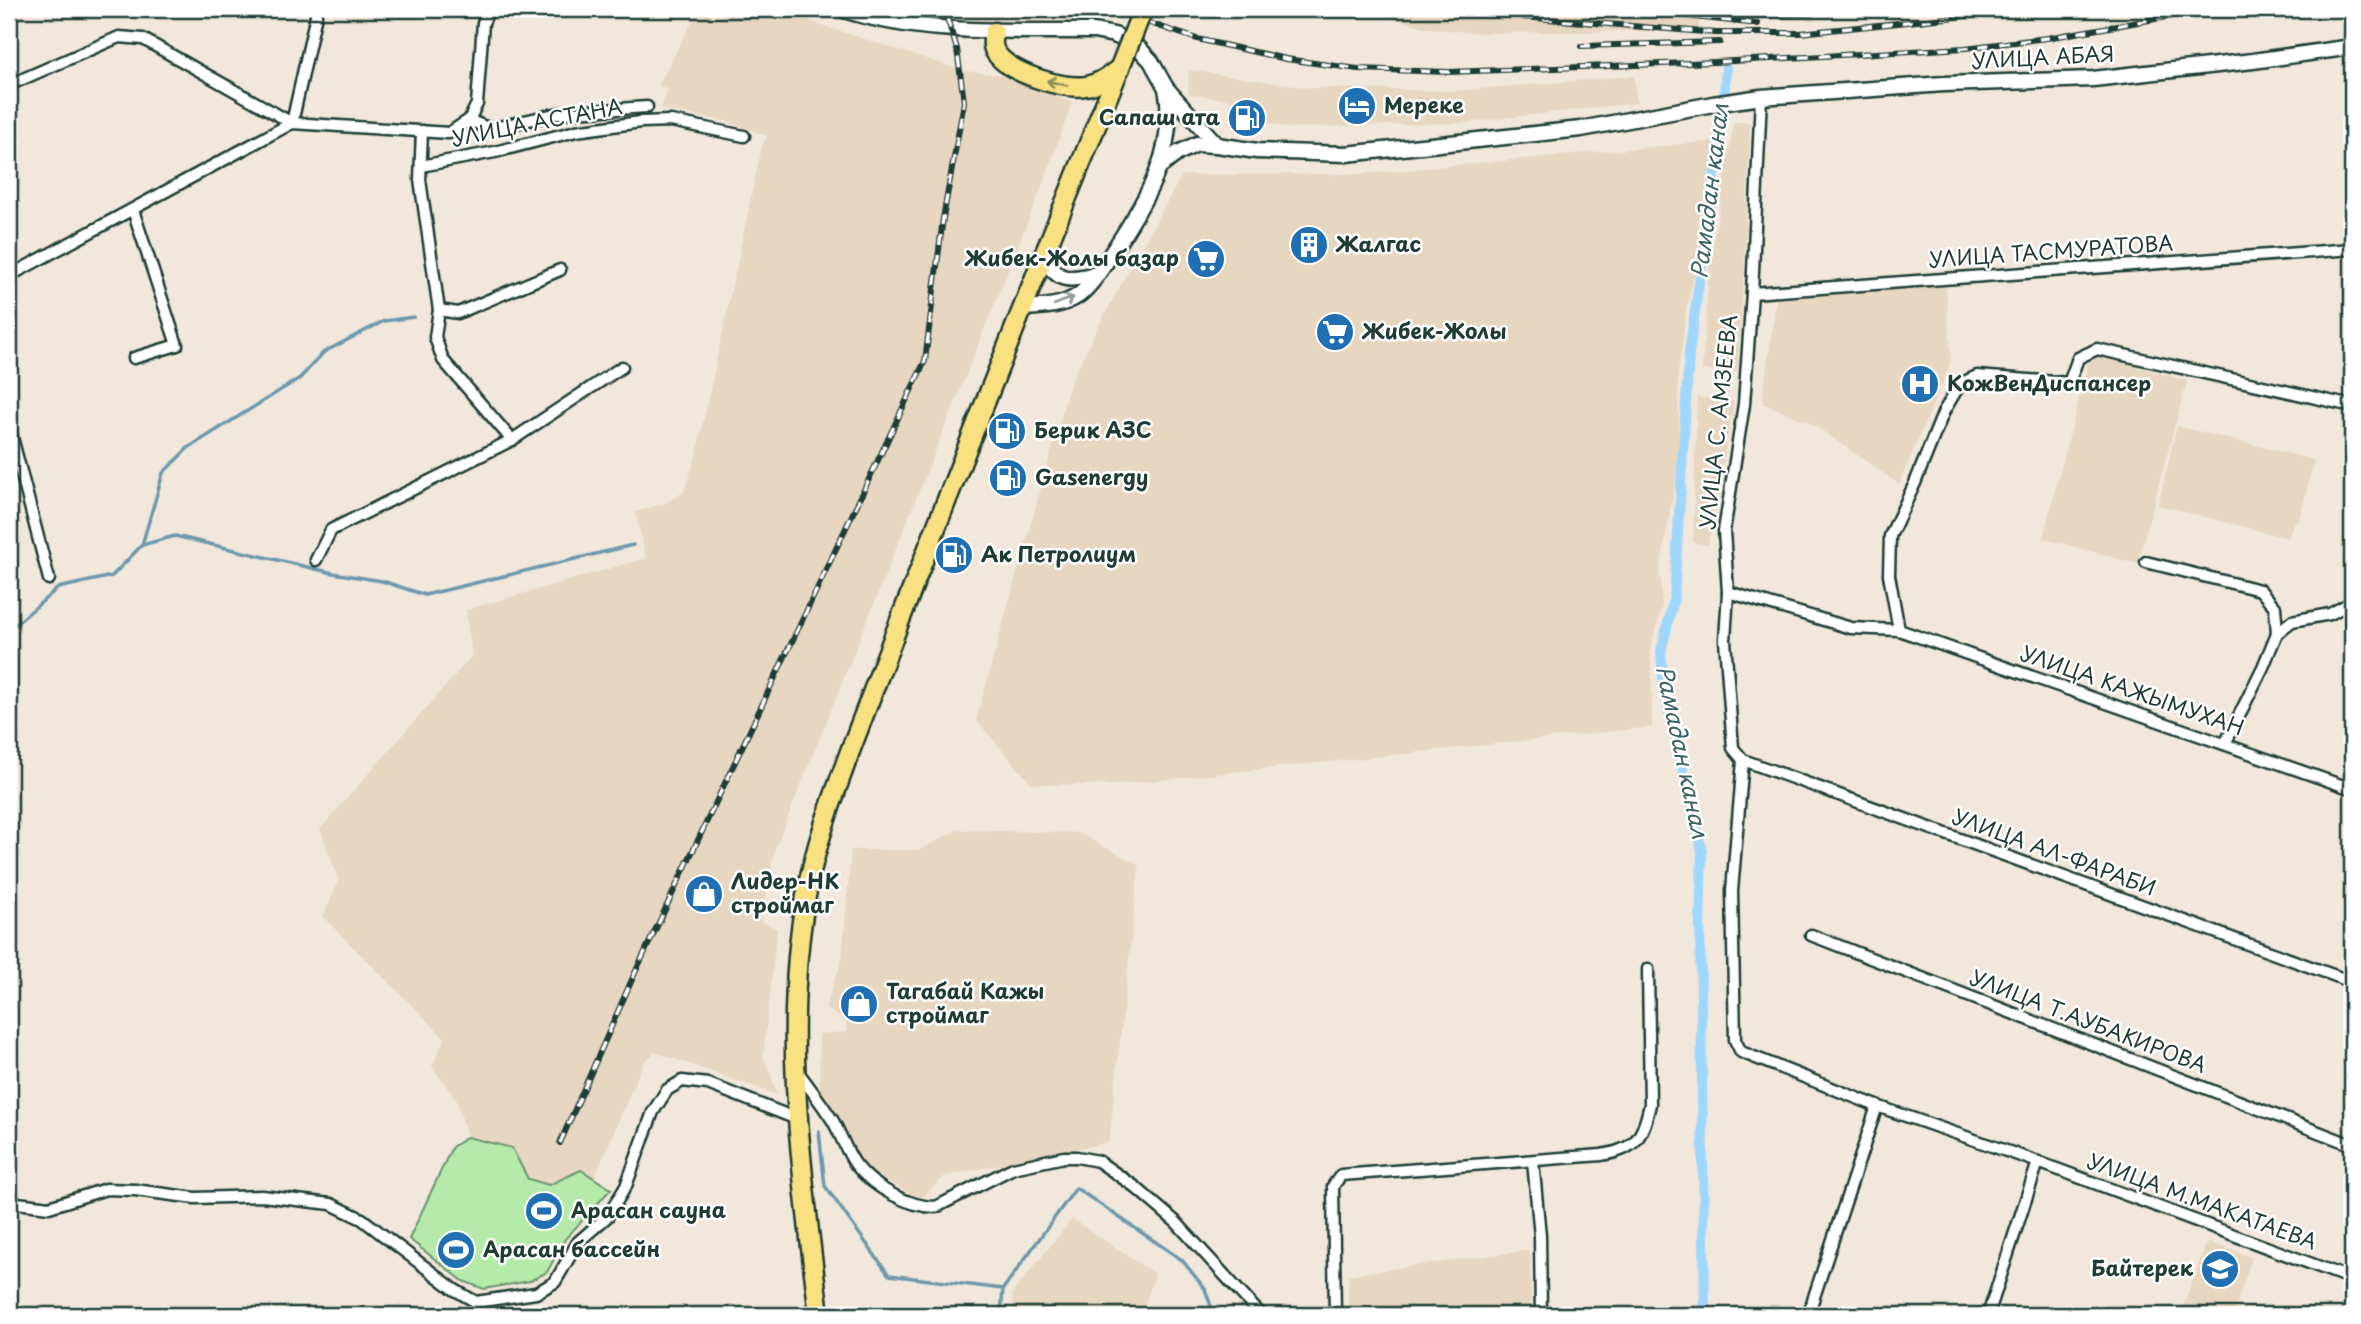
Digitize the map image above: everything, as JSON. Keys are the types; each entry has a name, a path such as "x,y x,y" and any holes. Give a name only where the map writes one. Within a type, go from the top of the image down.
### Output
{"highway":[{"path":"820,1315 797,1119 795,1034 799,946 806,895 819,841 882,666 1143,9"},
{"path":"994,32 992,44 996,54 1014,68 1062,86 1080,87 1100,82 1120,68"}],"main road":[{"path":"850,10 951,30 1094,32 1114,36 1135,44 1151,61 1166,88 1217,145"},
{"name":"УЛИЦА АБАЯ","path":"1161,166 1178,153 1197,144 1257,151 1346,153 1581,129 1761,97 1944,84 2093,79 2352,47"},
{"path":"1022,308 1055,305 1070,300 1087,287 1133,220 1161,166 1169,135 1166,88"},
{"path":"1043,258 1054,273 1066,278 1097,274"}],"street":[{"name":"УЛИЦА АСТАНА","path":"292,123 449,133 469,120 477,104 483,23 489,9"},
{"path":"1723,9 1740,12 1812,9"},
{"path":"9,276 292,123 316,15"},
{"path":"9,85 119,37 143,39 292,123"},
{"name":"УЛИЦА С. АМЗЕЕВА","path":"1735,1040 1732,891 1743,760 1733,748 1725,640 1728,592 1724,531 1744,404 1761,97"},
{"name":"УЛИЦА АСТАНА","path":"469,120 490,129 559,113 647,107"},
{"name":"УЛИЦА АСТАНА","path":"421,166 495,152 576,131 641,122 671,121 744,136"},
{"name":"УЛИЦА АСТАНА","path":"422,131 420,180 439,310 435,337 443,360 512,440"},
{"path":"133,210 177,345 134,358"},
{"name":"УЛИЦА ТАСМУРАТОВА","path":"1752,293 2352,249"},
{"path":"439,310 458,313 560,270"},
{"path":"1899,630 1889,575 1890,536 1944,411 1960,384 1977,376 2069,383 2078,358 2097,349 2352,406"},
{"path":"316,559 331,530 512,440 622,367"},
{"path":"9,426 49,579"},
{"path":"2146,562 2260,590 2275,607 2277,633 2225,744"},
{"name":"УЛИЦА КАЖЫМУХАН","path":"1728,592 1851,628 1899,630 2352,789"},
{"path":"2277,633 2292,621 2330,614 2352,602"},
{"name":"УЛИЦА АЛ-ФАРАБИ","path":"1743,760 2352,982"},
{"name":"УЛИЦА Т.АУБАКИРОВА","path":"1811,935 2352,1145"},
{"path":"1335,1315 1333,1186 1341,1175 1621,1152 1635,1142 1646,1126 1650,1104 1648,969"},
{"name":"УЛИЦА М.МАКАТАЕВА","path":"1735,1040 1741,1052 1877,1106 2038,1162 2352,1279"},
{"path":"796,1069 831,1118 854,1163 866,1177 906,1201 923,1207 936,1207 1013,1168 1064,1157 1098,1161 1134,1186 1176,1222 1261,1315"},
{"path":"9,1202 49,1207 106,1189 195,1198 262,1196 331,1204 362,1219 455,1290 476,1302 536,1293 555,1282 578,1242 608,1216 626,1185 653,1112 667,1090 682,1081 708,1084 797,1119"},
{"path":"1808,1315 1877,1106"},
{"path":"1533,1161 1540,1236 1541,1315"},
{"path":"1988,1315 2038,1162"}],"shaded area":[{"path":"699,9 721,20 727,9 787,9 817,24 964,71 1008,76 1072,103 1042,186 775,849 760,920 777,929 763,1055 778,1095 655,1052 643,1063 594,1179 581,1170 549,1185 528,1179 512,1148 467,1137 457,1101 432,1066 445,1038 323,917 339,881 320,829 472,656 466,610 646,558 635,512 666,503 684,492 697,452 762,146 768,136 729,122 661,109 668,89 658,86"},
{"path":"954,9 1032,9 1037,18 958,17"},
{"path":"1362,9 1700,9 1698,30 1481,33 1427,28"},
{"path":"1189,70 1310,88 1454,91 1634,76 1637,103 1461,123 1287,128 1250,115 1253,103 1188,94"},
{"path":"1734,122 1750,122 1737,372 1702,370 1709,270"},
{"path":"1716,141 1707,182 1701,241 1687,306 1678,373 1679,458 1660,571 1662,607 1651,646 1652,727 1113,785 1032,784 976,720 1071,381 1102,319 1182,175 1361,174"},
{"name":"КожВенДиспансер","path":"1946,287 1951,362 1899,484 1811,423 1762,403 1777,295"},
{"path":"2091,353 2187,381 2137,564 2043,538"},
{"path":"1697,397 1734,402 1708,545 1693,542"},
{"path":"2177,426 2314,460 2299,521 2294,521 2288,538 2158,505"},
{"name":"Тагабай Кажы строймаг","path":"958,830 1078,833 1139,865 1109,1142 945,1176 921,1198 868,1172 820,1090 819,1034 848,1032 845,1020 825,1008 842,960 851,850 919,850"},
{"path":"1072,1219 1155,1274 1141,1315 1015,1315 1012,1294"},
{"path":"2207,1242 2252,1257 2233,1315 2180,1315"},
{"path":"1530,1250 1531,1315 1348,1315 1348,1275"}],"green space":[{"name":"Арасан сауна","path":"467,1137 512,1148 528,1179 549,1185 581,1170 611,1189 565,1239 547,1272 530,1281 484,1289 463,1281 409,1239 452,1147"}],"waterway":[{"name":"Рамадан канал","path":"1705,1315 1700,927 1702,851 1664,689 1661,652 1674,598 1689,353 1723,115 1726,68"},
{"path":"9,630 58,588 112,576 142,545 163,473 188,448 300,378 324,352 384,321 414,317"},
{"path":"142,545 175,536 333,573 382,581 425,595 633,545"},
{"path":"819,1131 825,1186 889,1275 1003,1289"},
{"path":"1001,1315 1003,1289 1076,1188 1182,1260 1205,1289 1214,1315"},
{"path":"652,1315 663,1312 724,1315"}],"railway":[{"path":"560,1143 634,975 925,361 943,218 964,102 957,49 944,9"},
{"path":"1108,9 1197,39 1286,59 1358,69 1449,72 1715,62 1965,48 2047,38 2212,9"},
{"path":"1622,9 1758,24"},
{"path":"1523,17 1716,33 1800,33 2035,9"},
{"path":"1581,46 1720,42"}],"place":[{"name":"Мереке","path":"1357,106"},
{"name":"Сапаш ата","path":"1247,118"},
{"name":"Жалгас","path":"1309,245"},
{"name":"Жибек-Жолы базар","path":"1206,259"},
{"name":"Жибек-Жолы","path":"1335,332"},
{"name":"КожВенДиспансер","path":"1920,384"},
{"name":"Берик АЗС","path":"1007,431"},
{"name":"Gasenergy","path":"1008,478"},
{"name":"Ак Петролиум","path":"954,555"},
{"name":"Лидер-НК строймаг","path":"704,894"},
{"name":"Тагабай Кажы строймаг","path":"859,1004"},
{"name":"Арасан сауна","path":"544,1211"},
{"name":"Арасан бассейн","path":"456,1250"},
{"name":"Байтерек","path":"2220,1269"}]}
